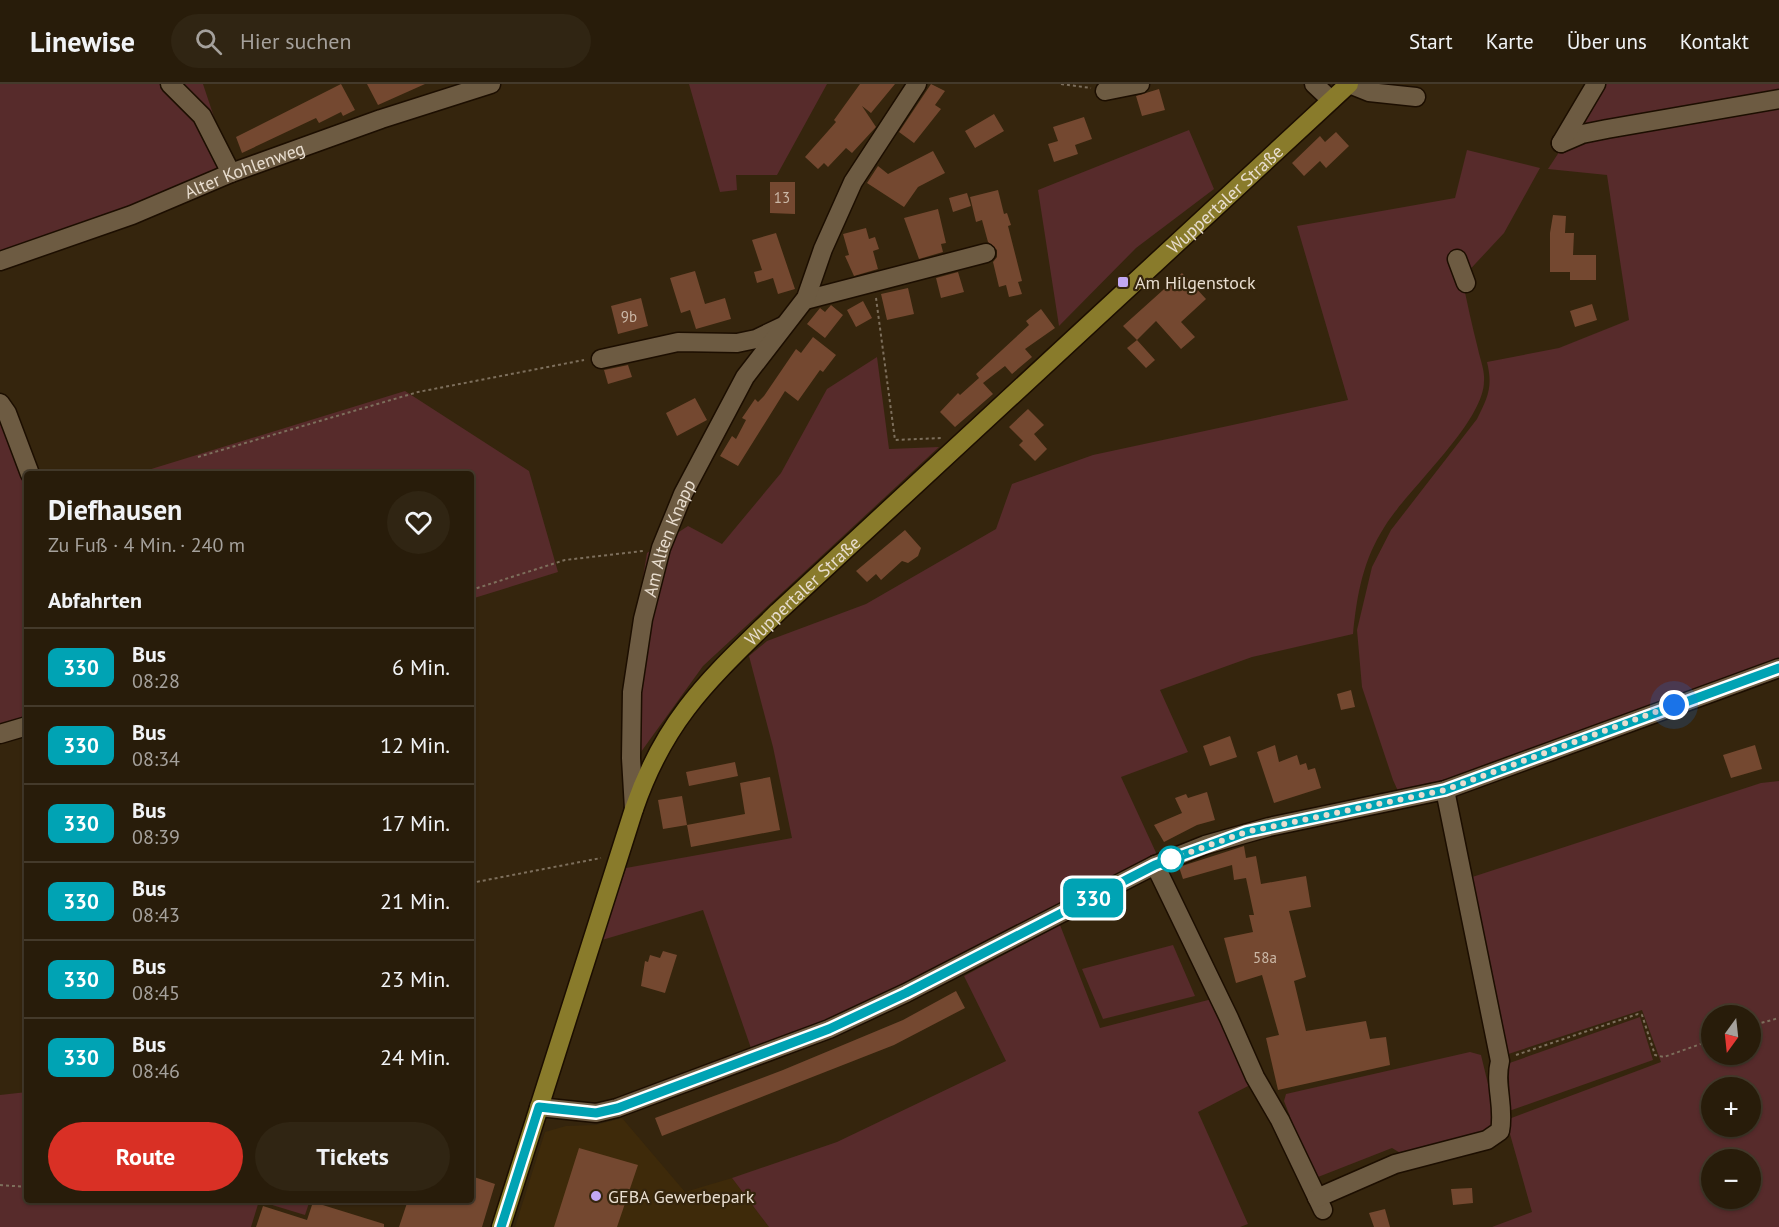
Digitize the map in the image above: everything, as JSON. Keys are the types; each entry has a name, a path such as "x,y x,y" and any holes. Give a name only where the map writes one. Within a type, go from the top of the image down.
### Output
{"main road":[{"name":"Wuppertaler Straße","path":"501,1227 634,809 655,755 674,723 701,687 778,612 1349,84"}],"street":[{"path":"170,84 202,116 231,173"},
{"name":"Alter Kohlenweg","path":"0,261 132,214 231,173 381,119 491,84"},
{"name":"Am Alten Knapp","path":"634,809 631,758 632,692 643,619 661,548 683,494 745,377 805,300 823,249 853,182 917,84"},
{"path":"1105,91 1140,84"},
{"path":"1314,84 1331,100"},
{"path":"1349,84 1370,92 1416,97"},
{"path":"1596,84 1561,143 1582,134 1779,99"},
{"path":"805,300 874,284 986,253"},
{"path":"1457,259 1466,283"},
{"path":"601,359 678,342 737,343 756,339 788,323"},
{"path":"0,403 7,413 29,471"},
{"path":"539,1107 603,1113 829,1029 906,993 1155,865 1246,832 1445,790 1779,668"},
{"path":"0,734 24,727"},
{"path":"1155,865 1255,1077 1280,1120 1320,1204 1395,1164 1487,1140 1500,1131 1503,1115 1496,1078 1500,1061 1445,790"}],"path":[{"path":"1061,84 1105,91"},
{"path":"874,284 895,440 968,436"},
{"path":"198,457 418,392 572,362 601,359"},
{"path":"474,589 565,560 661,548"},
{"path":"474,882 601,858 619,859"},
{"path":"1500,1061 1638,1014 1642,1015 1655,1055 1664,1057 1701,1044"},
{"path":"1761,1023 1779,1018"},
{"path":"0,1185 24,1187"}],"shaded area":[{"path":"0,84 203,84 214,117 209,119 228,171 0,255"},
{"path":"689,84 827,84 777,175 736,175 737,190 720,192"},
{"path":"1602,84 1779,84 1779,94 1573,133"},
{"path":"1779,103 1779,664 1684,694 1498,763 1403,794 1398,791 1393,780 1362,687 1357,630 1372,567 1391,530 1477,419 1488,392 1490,378 1487,362 1559,348 1629,320 1607,175 1548,169 1563,146"},
{"path":"1189,130 1214,189 1136,248 1059,326 1038,190"},
{"path":"1467,150 1540,168 1504,233 1462,278 1484,373 1481,397 1459,435 1396,511 1377,539 1362,578 1353,634 1252,657 1160,690 1188,752 1121,777 1158,857 823,1024 752,1051 703,910 602,940 626,868 792,838 773,747 749,656 767,641 866,604 996,529 1012,484 1093,455 1348,400 1297,226 1455,198"},
{"path":"877,357 889,449 939,447 703,666 638,756 635,626 647,553 688,526 722,544 781,473 827,389"},
{"path":"405,391 529,471 558,572 474,598 474,471 145,471"},
{"path":"0,417 37,471 24,471 24,725 0,731"},
{"path":"1779,781 1779,1227 1492,1227 1532,1212 1506,1120 1661,1062 1642,1010 1496,1058 1460,881 1761,783"},
{"path":"1060,925 1100,1028 1212,999 1250,1085 1198,1112 1248,1224 1240,1227 769,1227 732,1178 837,1142 1006,1061 964,976"},
{"path":"1173,945 1195,996 1103,1019 1082,969"},
{"path":"1640,1017 1653,1060 1509,1111 1498,1067"},
{"path":"1470,1052 1481,1055 1496,1117 1489,1131 1407,1157 1392,1148 1318,1177 1310,1168 1284,1101 1286,1094"},
{"path":"24,1092 24,1203 258,1203 251,1227 0,1227 0,1095"},
{"path":"622,1118 685,1192 732,1178 769,1227 515,1227 545,1132 566,1126 596,1125"},
{"path":"266,1203 309,1203 305,1215"}],"building":[{"path":"341,84 355,110 343,116 341,112 319,123 316,118 242,153 236,137"},
{"path":"367,84 425,84 378,105"},
{"path":"860,84 895,84 871,113 862,106 876,127 852,153 846,148 828,167 824,163 818,169 805,157 836,122 834,120"},
{"path":"931,84 945,91 935,105 941,109 914,143 899,132"},
{"path":"1159,89 1165,110 1142,116 1136,96"},
{"path":"994,114 1004,131 975,148 965,131"},
{"path":"1084,117 1092,139 1075,145 1078,154 1054,162 1048,144 1058,141 1053,127"},
{"path":"1336,132 1349,146 1326,168 1320,161 1304,176 1292,163 1320,136 1325,142"},
{"path":"933,151 945,173 918,187 904,207 867,183 878,166 888,174"},
{"path":"770,182 795,182 795,214 770,213"},
{"path":"998,190 1004,214 1007,213 1011,225 1008,226 1022,281 1018,282 1022,294 1009,297 1006,285 999,287 993,262 997,257 997,250 988,242 982,220 976,222 970,197"},
{"path":"967,193 971,206 953,212 949,198"},
{"path":"938,209 946,243 941,244 943,252 919,259 904,218"},
{"path":"1553,215 1566,216 1565,233 1574,233 1573,255 1596,255 1596,280 1570,280 1570,272 1550,272 1550,233"},
{"path":"866,228 869,239 875,237 879,249 873,251 878,269 854,276 845,256 849,255 843,234"},
{"path":"776,233 795,289 778,294 773,278 757,283 754,272 762,270 752,240"},
{"path":"695,271 705,304 725,298 731,319 696,329 690,310 681,313 670,278"},
{"path":"958,272 964,292 941,298 936,278"},
{"path":"1182,273 1206,299 1181,322 1195,337 1181,349 1156,321 1137,340 1123,326"},
{"path":"908,288 914,314 887,320 881,294"},
{"path":"641,298 648,326 618,334 611,306"},
{"path":"863,301 872,318 856,327 847,310"},
{"path":"1592,304 1597,320 1575,327 1570,311"},
{"path":"831,305 843,315 825,338 807,324 820,308 825,312"},
{"path":"1041,309 1055,328 1025,349 1032,357 1012,374 1005,366 983,383 993,394 955,427 940,412 958,393 960,395 979,378 976,374 1029,325 1026,321"},
{"path":"813,337 836,355 823,372 820,370 798,401 785,391 738,466 720,456 732,436 736,439 746,420 742,418 755,399 758,402 764,396 796,349 801,353"},
{"path":"1137,340 1155,360 1146,368 1127,348"},
{"path":"628,365 632,377 608,384 604,370"},
{"path":"695,398 707,420 677,436 666,413"},
{"path":"1028,409 1044,425 1034,434 1047,449 1035,461 1019,445 1023,441 1009,427"},
{"path":"905,530 921,548 918,556 908,563 902,561 881,580 876,574 867,582 856,571"},
{"path":"1351,690 1355,707 1341,710 1337,694"},
{"path":"1230,736 1237,757 1210,766 1203,746"},
{"path":"1275,745 1279,762 1297,755 1300,765 1306,763 1308,770 1315,768 1321,788 1274,803 1257,752"},
{"path":"1755,745 1762,769 1731,778 1723,755"},
{"path":"735,762 738,776 689,786 686,772"},
{"path":"770,777 780,830 691,847 687,825 745,814 740,783"},
{"path":"1207,792 1215,820 1197,825 1164,842 1154,825 1182,813 1175,798 1186,794 1188,798"},
{"path":"682,796 687,825 663,829 658,800"},
{"path":"1244,846 1246,858 1256,856 1261,884 1306,876 1311,907 1289,911 1306,977 1294,981 1306,1031 1366,1021 1370,1039 1386,1037 1390,1065 1278,1090 1266,1038 1279,1035 1262,975 1236,983 1224,938 1253,932 1249,915 1254,915 1246,878 1234,880 1232,865 1183,879 1179,867"},
{"path":"663,951 677,955 665,993 641,986 645,961 648,962 650,955 660,958"},
{"path":"956,991 965,1008 894,1045 662,1136 655,1118 783,1070 903,1020"},
{"name":"GEBA Gewerbepark","path":"579,1148 638,1165 617,1227 554,1227"},
{"path":"474,1177 495,1184 482,1227 399,1227 407,1203 474,1203"},
{"path":"1472,1188 1473,1203 1453,1205 1451,1189"},
{"path":"313,1203 316,1203 384,1224 384,1227 256,1227 263,1206 307,1220"},
{"path":"1385,1209 1390,1227 1374,1227 1369,1213"}],"bus line":[{"name":"330","path":"501,1227 539,1107 596,1113 618,1108 829,1029 906,993 1155,865 1196,849 1246,832 1445,790 1779,668"}],"place":[{"name":"Am Hilgenstock","path":"1123,282"},
{"name":"GEBA Gewerbepark","path":"596,1196"}],"route":[{"path":"1171,859 1246,832 1445,790 1674,705"}]}
